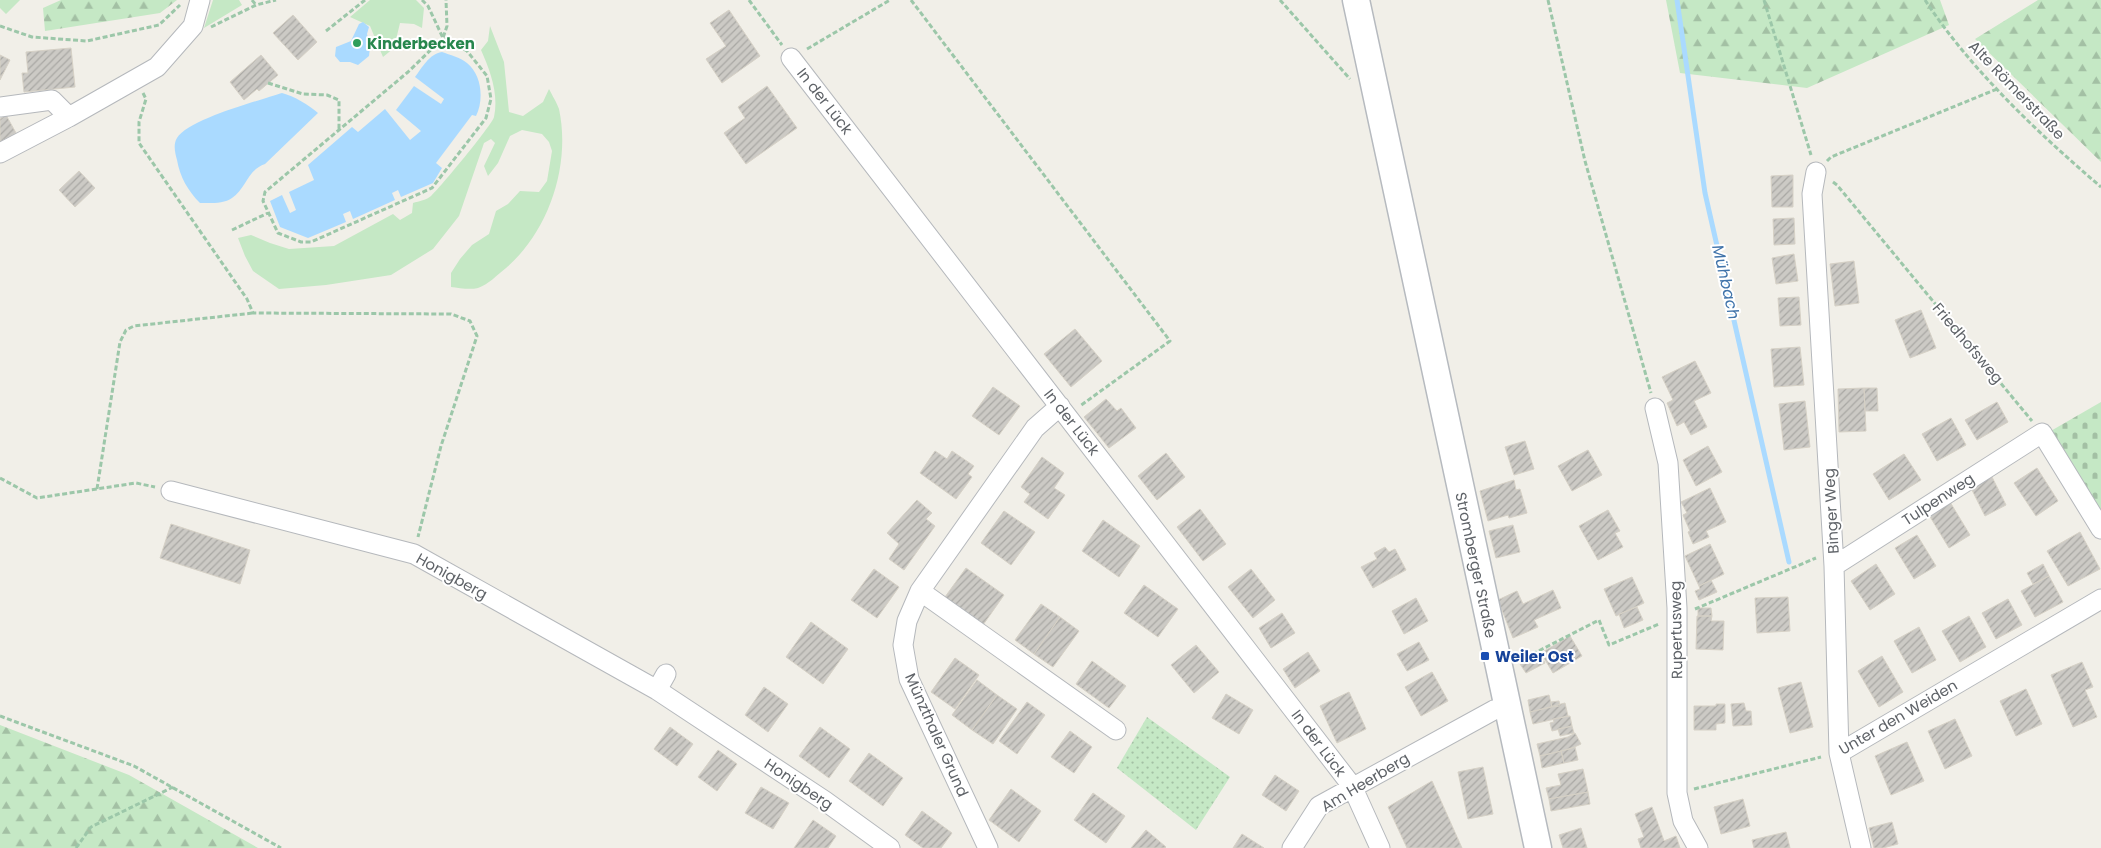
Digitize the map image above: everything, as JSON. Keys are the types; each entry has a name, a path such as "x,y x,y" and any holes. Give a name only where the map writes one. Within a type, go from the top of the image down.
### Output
{"main road":[{"name":"Stromberger Straße","path":"1356,0 1506,708 1538,848"}],"street":[{"path":"0,153 69,117 157,67 193,26 200,0"},
{"name":"In der Lück","path":"792,58 1352,786 1380,848"},
{"path":"0,107 52,100 69,117"},
{"name":"Binger Weg","path":"1816,172 1812,194 1834,566 1839,753 1861,848"},
{"name":"Rupertusweg","path":"1655,408 1668,463 1677,608 1677,793 1683,822 1698,848"},
{"name":"Münzthaler Grund","path":"988,848 909,679 903,645 907,621 920,591 1036,428 1064,411"},
{"path":"2042,433 2101,529"},
{"name":"Tulpenweg","path":"1834,566 2042,433"},
{"name":"Honigberg","path":"171,490 414,554 661,682 890,848"},
{"path":"920,591 1116,730"},
{"name":"Unter den Weiden","path":"1839,753 2101,599"},
{"name":"Am Heerberg","path":"1292,848 1319,806 1352,786 1494,710 1506,708"}],"path":[{"path":"0,26 32,37 87,41 159,25 186,0"},
{"path":"252,0 256,5"},
{"path":"193,26 202,33 256,5 276,0"},
{"path":"326,31 364,0"},
{"path":"422,0 428,6 443,38 468,51 487,76 491,99 486,118 439,182 432,188 311,242 301,242 278,232 262,201 265,192 408,72 443,38 447,26 446,0"},
{"path":"749,0 792,58 890,0"},
{"path":"911,0 1170,341 1064,411"},
{"path":"1280,0 1348,77 1366,89 1375,88"},
{"path":"1548,0 1585,160 1655,408"},
{"path":"1764,0 1816,172"},
{"name":"Alte Römerstraße","path":"1925,0 1952,37 1997,89 2071,162 2101,187"},
{"path":"136,80 146,99 139,122 139,143 232,275 247,299 253,313"},
{"path":"268,83 303,94 327,95 338,100 339,131"},
{"path":"1816,172 1831,156 1997,89"},
{"name":"Friedhofsweg","path":"1816,172 1838,185 2042,433"},
{"path":"232,230 268,213"},
{"path":"97,489 120,342 126,330 134,326 253,313 451,314 470,321 477,336 441,446 414,554"},
{"path":"0,478 37,498 136,483 171,490"},
{"path":"0,716 134,766 282,848"},
{"name":"Unter den Weiden","path":"1677,793 1839,753"},
{"path":"76,848 91,827 173,787"}],"green space":[{"path":"0,0 20,0 6,14 0,8"},
{"path":"61,0 177,0 160,13 45,31 43,8"},
{"path":"213,0 239,0 242,5 204,28"},
{"path":"370,0 416,0 424,8 422,28 414,24 400,23 394,48 383,57 370,26 350,17"},
{"path":"1666,0 1940,0 1949,25 1807,88 1680,73"},
{"path":"2038,0 2101,0 2101,162 1975,39"},
{"path":"490,26 504,62 509,112 523,116 543,102 549,89 559,109 562,130 559,174 553,196 545,216 521,253 489,282 478,288 464,289 451,287 451,273 472,245 489,234 496,211 508,204 520,191 539,192 547,181 552,151 549,142 542,134 522,130 510,136 498,163 488,176 484,166 495,143 491,139 484,143 459,216 433,249 391,275 326,285 279,289 253,271 238,238 251,235 289,249 334,246 393,214 400,220 412,213 413,203 431,196 436,191 475,144 494,117 494,91 481,50 488,41"},
{"path":"2101,402 2101,517 2049,432"},
{"path":"1147,717 1230,777 1196,830 1117,768"},
{"path":"0,725 129,775 258,848 0,848"}],"water":[{"name":"Kinderbecken","path":"363,22 369,27 367,34 370,47 369,56 358,65 350,62 340,62 335,56 336,47 351,41 359,24"},
{"path":"442,52 461,59 472,68 479,81 481,95 479,110 476,116 472,115 436,163 442,168 433,183 401,197 398,190 392,193 395,200 353,219 350,211 343,214 346,222 308,238 280,227 270,201 282,195 290,213 296,210 289,192 314,180 308,165 352,127 358,132 385,109 410,140 421,131 396,110 414,86 441,104 444,99 415,77 433,55"},
{"path":"282,93 301,101 318,113 265,164 254,171 241,190 232,198 221,202 200,203 188,189 182,178 175,149 177,138 195,124 209,118"}],"building":[{"path":"729,10 760,56 722,83 706,59 726,46 710,23"},
{"path":"293,15 317,42 298,60 273,33"},
{"path":"71,48 75,87 24,92 22,73 28,73 26,52"},
{"path":"0,55 10,60 0,80"},
{"path":"261,55 278,75 259,91 257,89 244,100 230,82"},
{"path":"767,86 797,128 746,164 724,133 745,118 738,107"},
{"path":"6,115 16,133 0,142 0,119"},
{"path":"79,171 95,188 75,207 59,190"},
{"path":"1793,175 1793,207 1772,207 1771,176"},
{"path":"1794,218 1795,244 1774,245 1773,219"},
{"path":"1794,254 1798,281 1776,284 1772,258"},
{"path":"1854,261 1859,303 1835,306 1830,264"},
{"path":"1799,297 1801,325 1780,326 1778,298"},
{"path":"1921,310 1936,348 1910,358 1895,320"},
{"path":"1075,329 1102,361 1071,387 1044,354"},
{"path":"1800,347 1804,385 1774,387 1771,349"},
{"path":"1695,361 1711,393 1694,401 1707,427 1691,435 1684,422 1677,426 1667,403 1673,400 1662,377"},
{"path":"993,387 1020,406 999,435 972,416"},
{"path":"1864,388 1877,388 1878,411 1865,411"},
{"path":"1864,388 1866,431 1839,432 1838,389"},
{"path":"1106,399 1117,411 1121,408 1136,428 1109,448 1084,417"},
{"path":"1805,401 1810,447 1784,450 1779,404"},
{"path":"1997,402 2008,422 1977,440 1965,420"},
{"path":"1951,418 1966,445 1937,461 1922,434"},
{"path":"1525,441 1534,469 1514,475 1505,447"},
{"path":"1708,446 1722,472 1696,486 1683,460"},
{"path":"1588,450 1602,475 1572,491 1558,466"},
{"path":"935,451 947,459 952,451 974,466 968,474 972,477 956,499 920,473"},
{"path":"1166,453 1185,477 1157,500 1138,476"},
{"path":"1904,454 1921,480 1889,500 1873,474"},
{"path":"1042,457 1064,473 1054,488 1065,495 1048,519 1024,502 1030,494 1021,487"},
{"path":"2037,468 2058,501 2036,516 2014,483"},
{"path":"1992,477 2006,505 1985,516 1971,488"},
{"path":"1514,480 1516,490 1520,489 1527,513 1509,518 1508,515 1488,521 1480,491"},
{"path":"1710,488 1726,522 1706,531 1709,537 1693,544 1683,515 1687,513 1681,502"},
{"path":"917,500 932,513 926,519 935,526 904,570 889,559 899,544 887,533"},
{"path":"1950,502 1970,535 1949,548 1929,515"},
{"path":"1200,509 1226,544 1203,561 1177,527"},
{"path":"1608,510 1620,531 1615,533 1623,547 1598,560 1579,526"},
{"path":"1004,511 1035,532 1011,565 981,543"},
{"path":"1103,520 1140,546 1119,577 1082,551"},
{"path":"171,524 250,550 240,584 160,558"},
{"path":"1513,525 1520,552 1496,558 1489,531"},
{"path":"2080,532 2100,569 2068,586 2047,551"},
{"path":"1917,535 1936,566 1914,579 1895,548"},
{"path":"1710,544 1724,574 1699,586 1685,556"},
{"path":"1385,547 1389,552 1395,549 1406,570 1373,588 1361,567 1377,559 1374,553"},
{"path":"1876,564 1895,594 1870,610 1851,581"},
{"path":"2043,564 2049,576 2033,584 2027,573"},
{"path":"966,568 1004,595 983,625 945,597"},
{"path":"874,569 899,587 877,618 851,600"},
{"path":"1251,569 1275,600 1253,618 1228,587"},
{"path":"2049,576 2063,602 2035,617 2021,591"},
{"path":"1632,577 1644,603 1616,616 1604,589"},
{"path":"1711,580 1717,592 1699,600 1695,591 1700,589 1699,586"},
{"path":"1144,585 1178,609 1158,637 1124,613"},
{"path":"1553,590 1561,608 1534,620 1538,627 1513,638 1498,600 1517,591 1523,604"},
{"path":"1788,597 1790,631 1757,633 1755,598"},
{"path":"1416,598 1428,621 1404,634 1392,611"},
{"path":"2008,599 2022,625 1996,639 1982,613"},
{"path":"1041,604 1060,617 1034,654 1015,640"},
{"path":"1637,607 1643,620 1624,628 1619,614"},
{"path":"1698,608 1711,608 1712,616 1698,616"},
{"path":"1282,613 1295,633 1271,648 1259,628"},
{"path":"1697,616 1712,616 1711,621 1724,621 1723,650 1696,649"},
{"path":"1969,616 1986,647 1960,662 1942,631"},
{"path":"1060,617 1079,631 1053,667 1034,654"},
{"path":"811,622 848,649 823,684 786,657"},
{"path":"1919,627 1936,660 1912,673 1894,641"},
{"path":"1570,636 1582,656 1553,673 1541,653"},
{"path":"1419,642 1429,660 1407,671 1397,654"},
{"path":"1196,645 1219,672 1194,693 1171,665"},
{"path":"1308,652 1320,671 1295,688 1283,669"},
{"path":"1540,653 1545,663 1526,673 1520,664"},
{"path":"1882,656 1903,692 1879,707 1858,671"},
{"path":"955,658 979,675 955,709 931,692"},
{"path":"1092,661 1126,686 1109,708 1076,684"},
{"path":"2082,662 2093,687 2085,690 2097,717 2073,727 2051,675"},
{"path":"1432,672 1448,701 1421,716 1405,687"},
{"path":"977,680 997,695 972,730 952,715"},
{"path":"1801,682 1813,727 1790,733 1778,688"},
{"path":"764,687 788,704 768,732 745,715"},
{"path":"2026,689 2042,724 2016,736 2000,701"},
{"path":"1349,692 1366,729 1337,743 1320,706"},
{"path":"1226,694 1253,710 1239,734 1212,718"},
{"path":"997,695 1017,709 993,744 972,730"},
{"path":"1549,695 1552,707 1530,712 1528,700"},
{"path":"1559,701 1560,706 1552,707 1551,702"},
{"path":"1027,702 1045,715 1017,754 999,741"},
{"path":"1565,703 1568,716 1533,724 1530,712"},
{"path":"1744,703 1746,711 1751,711 1752,725 1733,726 1731,704"},
{"path":"1716,704 1725,704 1725,723 1716,724 1716,730 1694,730 1694,706 1716,706"},
{"path":"1570,716 1572,726 1552,731 1550,723 1554,722 1553,719"},
{"path":"1955,719 1972,756 1945,769 1928,731"},
{"path":"1572,726 1574,733 1560,736 1558,729"},
{"path":"670,727 693,744 677,766 654,749"},
{"path":"820,727 850,749 829,778 799,756"},
{"path":"1070,731 1092,747 1074,773 1051,757"},
{"path":"1575,733 1581,744 1570,749 1540,756 1537,744 1568,737"},
{"path":"1907,742 1924,781 1891,795 1875,756"},
{"path":"1575,747 1578,760 1564,763 1561,751"},
{"path":"718,750 737,764 717,791 698,777"},
{"path":"1561,751 1564,763 1542,768 1540,756"},
{"path":"869,753 903,778 883,806 849,781"},
{"path":"1483,767 1493,814 1468,819 1458,772"},
{"path":"1583,769 1588,792 1549,799 1546,788 1561,785 1558,774"},
{"path":"1275,775 1299,791 1286,811 1262,795"},
{"path":"1432,781 1462,848 1407,848 1388,807"},
{"path":"761,787 789,803 773,829 745,813"},
{"path":"1011,789 1041,811 1019,842 989,820"},
{"path":"1588,792 1590,804 1551,811 1549,799"},
{"path":"1093,793 1125,816 1106,843 1074,820"},
{"path":"1743,799 1750,826 1721,834 1714,807"},
{"path":"1652,807 1664,841 1676,836 1680,848 1641,848 1638,839 1644,837 1635,814"},
{"path":"922,811 952,833 941,848 923,848 905,835"},
{"path":"813,820 836,836 828,848 794,848"},
{"path":"1892,822 1898,844 1874,848 1869,828"},
{"path":"1581,828 1587,848 1563,848 1559,835"},
{"path":"1146,830 1166,847 1131,848"},
{"path":"1786,832 1790,848 1754,848 1752,840"},
{"path":"1242,834 1264,848 1233,848"}],"waterway":[{"name":"Mühbach","path":"1677,0 1705,193 1789,562"}],"place":[{"name":"Kinderbecken","path":"357,43"},
{"name":"Weiler Ost","path":"1485,656"}]}
